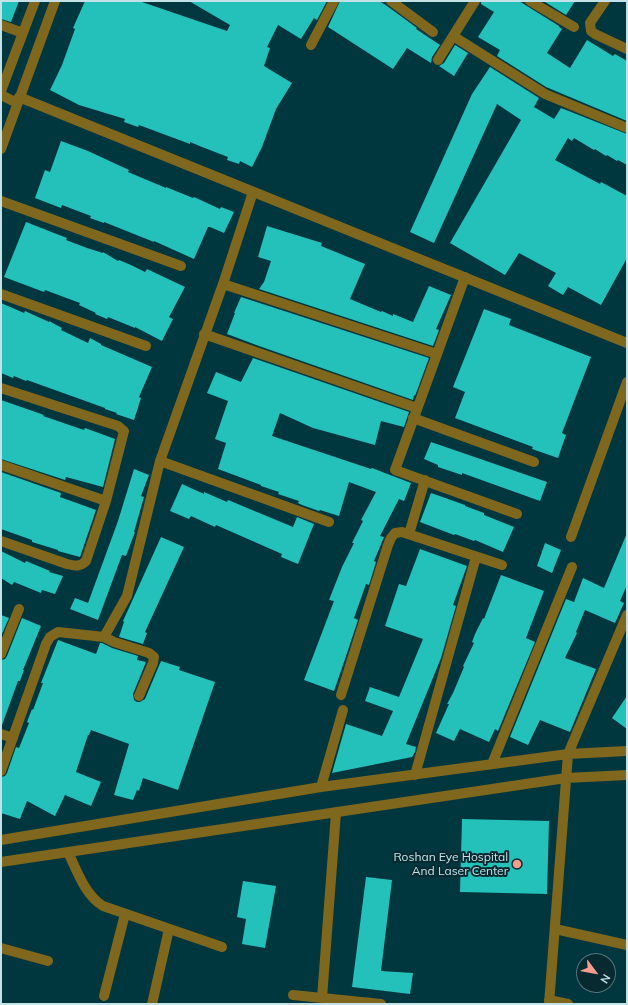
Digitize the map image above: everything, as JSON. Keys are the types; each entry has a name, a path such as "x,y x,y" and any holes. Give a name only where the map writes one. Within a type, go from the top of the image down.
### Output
{"street":[{"path":"1,91 35,1"},
{"path":"1,149 55,1"},
{"path":"311,45 334,1"},
{"path":"391,1 433,32"},
{"path":"438,60 475,1"},
{"path":"530,1 574,27"},
{"path":"605,1 590,23 591,31 627,49"},
{"path":"1,25 23,33"},
{"path":"453,36 545,94 627,128"},
{"path":"1,95 18,100 253,192 627,343"},
{"path":"104,637 127,596 160,461 223,284 253,192"},
{"path":"1,202 181,266"},
{"path":"465,277 394,470 517,514"},
{"path":"223,284 437,354"},
{"path":"1,294 146,346"},
{"path":"204,334 417,408"},
{"path":"571,537 627,382"},
{"path":"1,388 122,428 124,431 106,501 86,561 82,565 75,566 67,564 1,541"},
{"path":"414,418 534,462"},
{"path":"160,461 329,522"},
{"path":"1,465 106,501"},
{"path":"409,534 425,480"},
{"path":"341,695 388,545 395,533 402,532 409,534 502,565"},
{"path":"415,775 476,557"},
{"path":"492,764 572,567"},
{"path":"1,654 19,609"},
{"path":"568,1004 549,1002 568,754 627,615"},
{"path":"1,772 46,644 50,637 58,632 104,637 114,642 149,653 154,657 153,663 139,696"},
{"path":"321,787 343,710"},
{"path":"1,734 13,738"},
{"path":"1,840 321,787 568,754 627,751"},
{"path":"1,862 566,778 627,775"},
{"path":"322,998 336,813"},
{"path":"68,852 89,894 96,902 125,914 222,947"},
{"path":"104,996 125,914"},
{"path":"152,1004 169,929"},
{"path":"555,929 627,945"},
{"path":"1,948 48,961"},
{"path":"293,995 381,1004"}],"building":[{"path":"1,1 19,1 11,22 1,19"},
{"path":"85,1 139,1 227,31 230,25 189,1 327,1 317,20 314,18 301,39 278,25 267,47 270,48 264,66 292,83 276,109 262,147 252,167 240,161 239,164 227,160 228,157 190,142 190,144 139,125 138,127 124,122 125,119 79,105 50,90 62,65 75,29 73,28"},
{"path":"340,1 379,1 387,6 417,28 416,29 440,45 432,57 431,63 407,48 393,69 328,27"},
{"path":"481,1 519,1 559,26 562,29 547,53 570,68 587,40 613,56 615,54 627,61 627,121 546,87 497,56 500,50 478,37 494,12 481,4"},
{"path":"545,1 575,1 566,15"},
{"path":"455,45 468,53 454,76 439,66 444,63"},
{"path":"490,67 539,98 534,107 554,119 561,108 627,134 627,165 607,155 606,156 595,149 594,150 574,138 572,141 568,138 555,160 600,184 601,182 627,196 627,258 601,305 568,287 563,295 548,286 556,273 519,253 505,275 450,243 521,120 497,104 434,243 410,232 472,94"},
{"path":"61,141 88,151 129,170 128,172 166,188 193,198 194,197 220,209 221,207 234,212 224,233 208,227 194,259 154,241 90,218 91,216 62,205 61,208 35,198 45,170 50,172"},
{"path":"26,222 67,238 66,240 103,252 118,261 119,260 145,272 147,269 185,287 169,317 173,319 162,341 135,327 95,314 96,313 79,305 80,303 45,290 44,292 4,277"},
{"path":"267,226 322,243 321,246 365,264 350,299 381,312 382,311 393,316 393,314 413,322 429,286 451,295 436,329 439,330 433,346 259,289 264,282 271,261 258,257"},
{"path":"241,297 429,358 413,400 227,334"},
{"path":"1,303 24,313 25,311 49,321 62,328 61,330 88,343 90,338 101,345 152,367 139,397 141,398 134,420 27,380 26,381 14,376 13,378 1,373"},
{"path":"484,309 511,319 509,325 591,357 562,433 566,435 558,458 532,449 533,447 455,418 465,392 453,387"},
{"path":"253,358 409,412 404,427 381,421 375,445 313,428 280,413 272,436 371,469 372,468 411,483 404,501 399,499 380,536 384,537 374,561 376,562 369,585 366,584 354,618 358,620 334,691 304,680 334,601 329,600 342,567 354,543 352,543 363,521 361,520 376,492 349,482 339,516 302,505 298,503 299,501 278,494 279,492 218,469 226,443 215,439 228,401 207,393 216,372 241,382"},
{"path":"1,400 44,415 43,416 84,430 85,428 115,439 103,487 66,477 65,480 1,459"},
{"path":"431,442 547,482 540,501 462,473 462,475 438,467 438,465 424,459"},
{"path":"134,469 149,475 141,496 144,497 135,532 126,556 122,555 98,620 70,609 75,598 88,603 118,521"},
{"path":"1,472 61,493 60,497 96,510 80,557 32,542 32,540 1,529"},
{"path":"182,484 227,502 228,500 293,527 297,517 314,524 298,564 281,557 282,554 216,525 215,527 191,516 189,519 170,511"},
{"path":"431,493 465,505 484,513 484,515 514,527 503,552 475,540 474,541 455,534 454,535 420,522"},
{"path":"627,533 627,585 620,601 624,603 615,623 585,610 576,632 577,633 565,658 596,669 570,732 540,720 528,745 510,737 566,599 574,602 583,578 604,588"},
{"path":"161,537 184,547 145,632 147,633 143,644 119,637 124,622 123,621"},
{"path":"545,543 561,550 552,573 537,566"},
{"path":"420,549 467,566 453,605 456,606 441,658 406,744 416,747 415,752 412,757 332,773 346,724 382,736 393,711 365,701 370,687 399,697 423,639 385,626 399,584 406,586"},
{"path":"1,551 25,563 26,561 50,571 49,572 63,576 55,594 42,590 41,593 14,582 12,585 1,578"},
{"path":"501,575 544,591 526,638 535,642 498,731 495,729 489,742 460,729 454,741 436,733 474,643 472,642 475,634 483,618 484,619"},
{"path":"1,615 9,618 1,636"},
{"path":"22,618 41,626 20,681 18,681 2,725 1,660 5,659 7,656"},
{"path":"58,640 96,654 100,643 102,643 112,648 138,656 137,660 146,662 133,694 134,700 137,702 145,699 161,661 180,667 179,670 215,682 178,790 143,778 139,791 137,790 133,800 114,795 129,744 91,730 76,772 101,782 91,806 65,795 55,816 27,801 20,819 1,813 1,777 5,776 7,773 16,747 19,748 29,723 27,722 43,683 41,683"},
{"path":"627,696 627,729 612,718"},
{"path":"462,819 549,821 547,894 460,892"},
{"path":"366,877 392,880 381,971 413,973 410,994 352,987"},
{"path":"243,881 276,886 265,948 242,944 246,919 237,917"}],"place":[{"name":"Roshan Eye Hospital And Laser Center","path":"517,864"}]}
